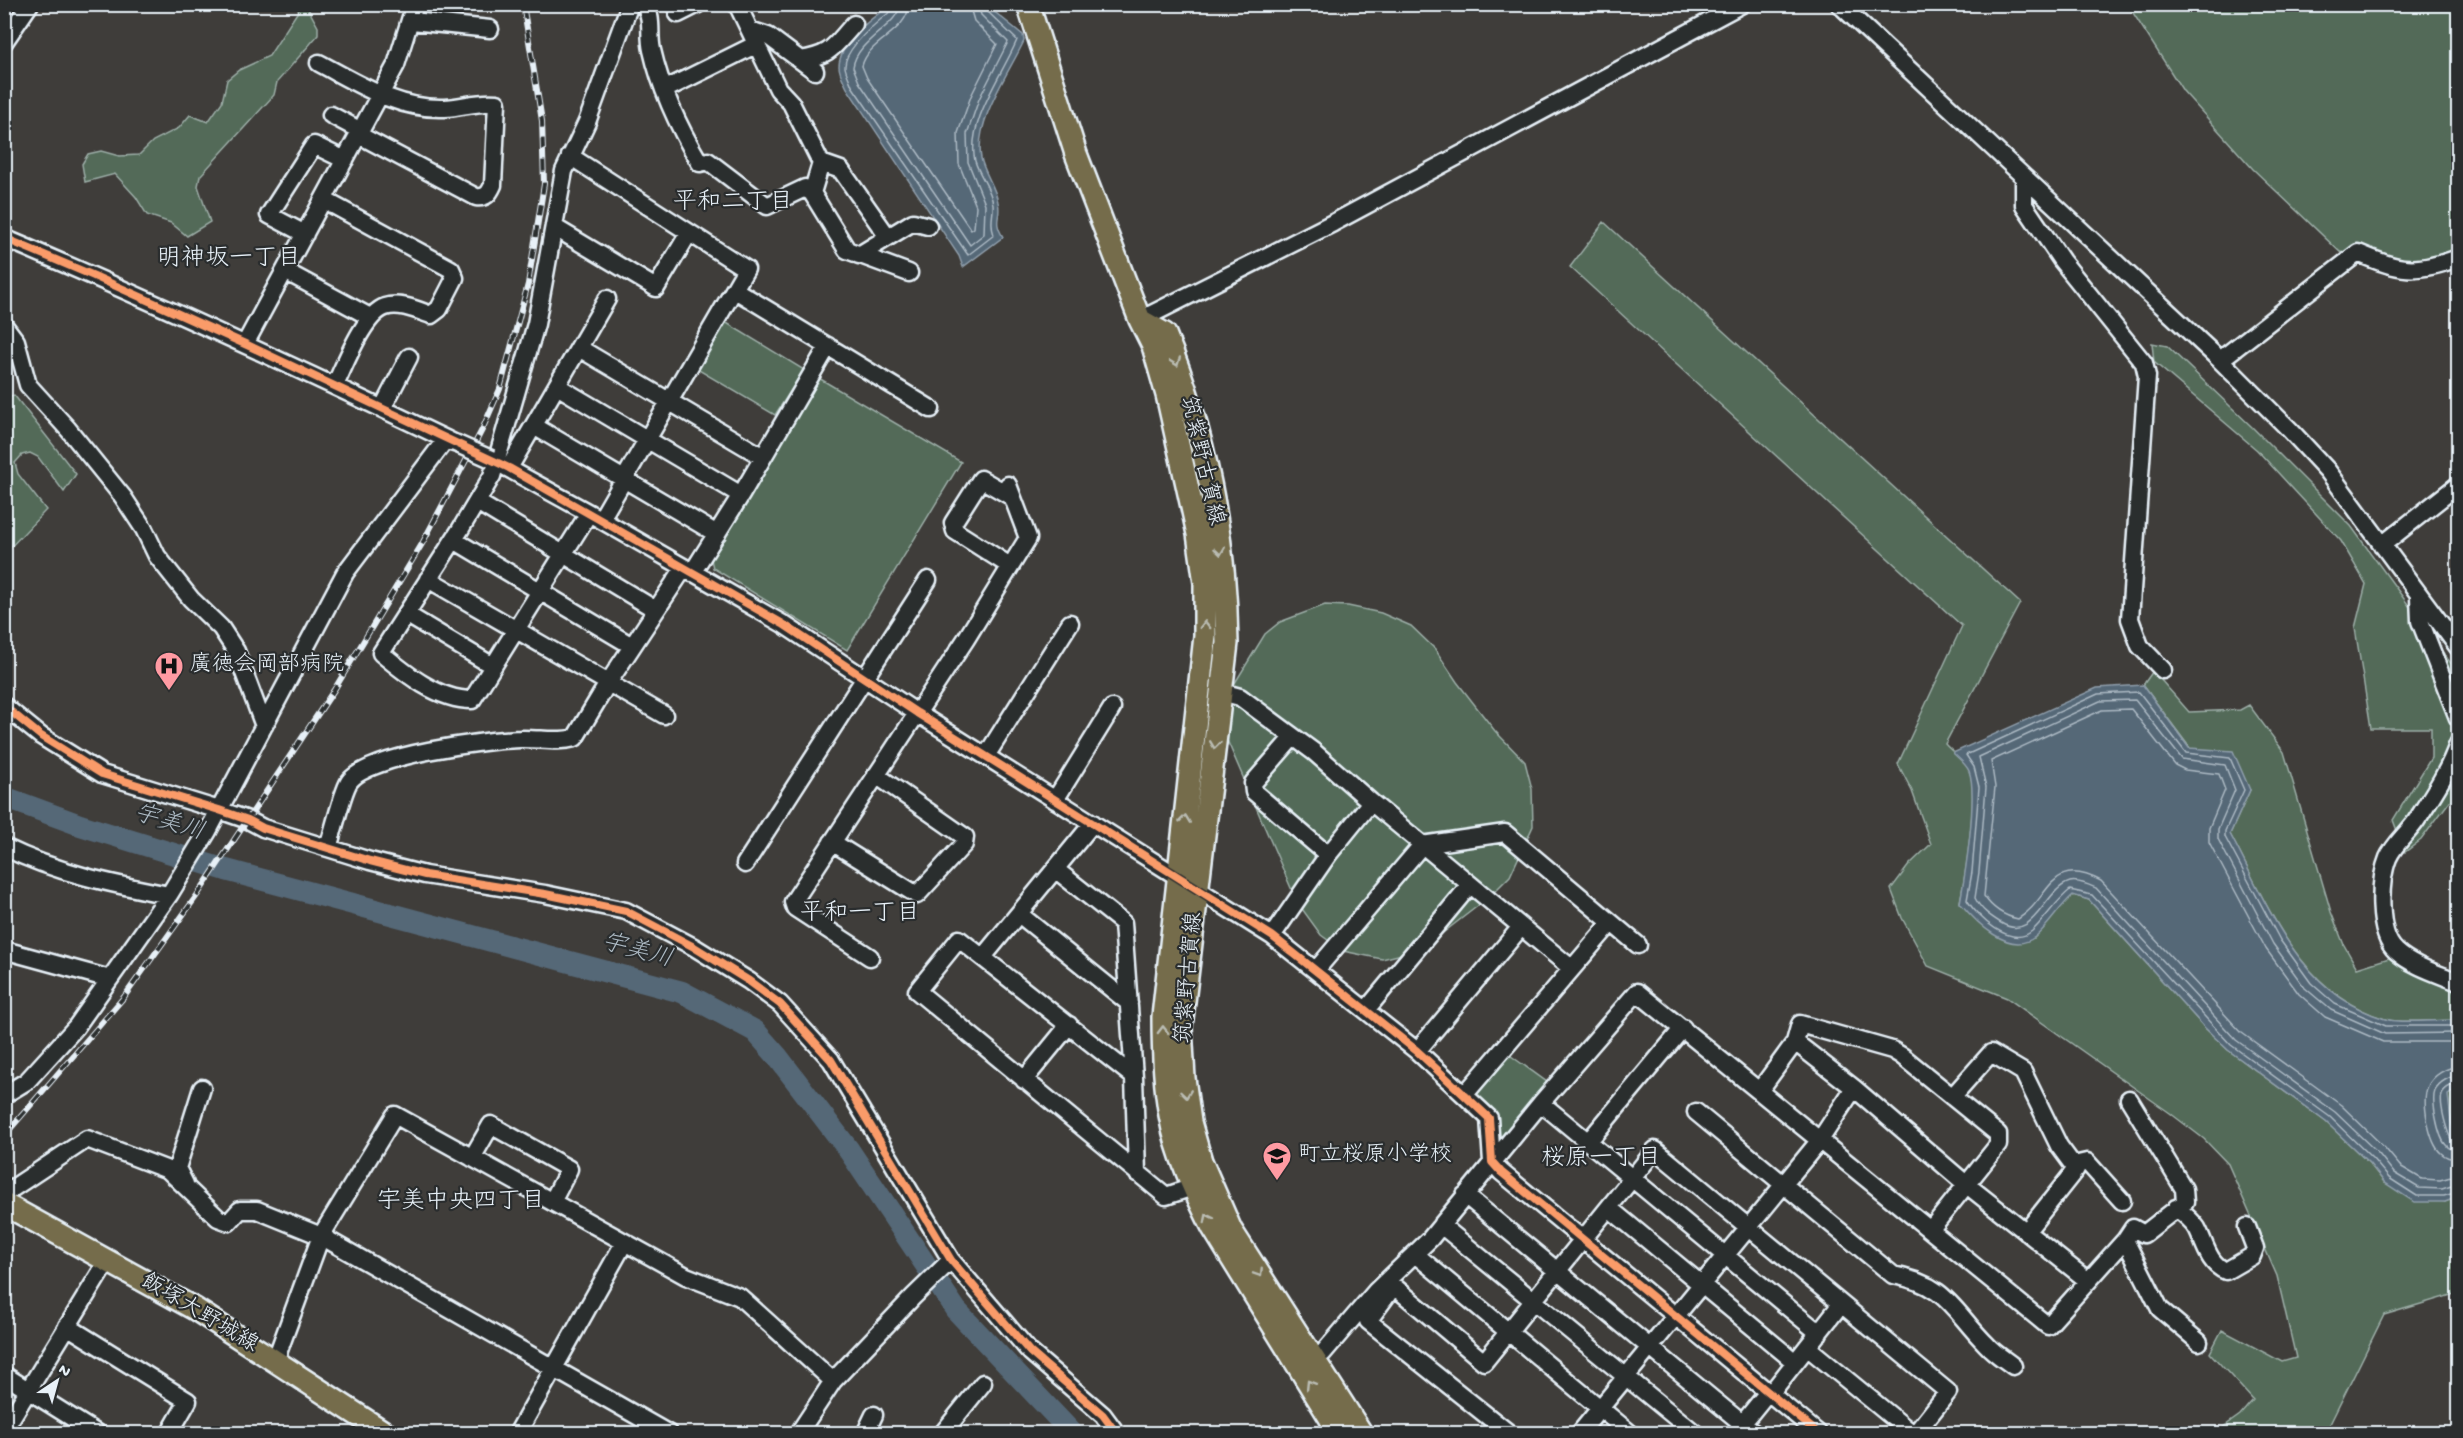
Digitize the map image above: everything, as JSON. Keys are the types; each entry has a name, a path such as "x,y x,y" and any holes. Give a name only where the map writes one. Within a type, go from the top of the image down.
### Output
{"main road":[{"name":"筑紫野古賀線","path":"1028,4 1076,154 1140,320 1153,346 1167,395 1196,522 1205,583 1205,636 1163,1017 1164,1068 1170,1116 1193,1187 1228,1254 1340,1434"},
{"name":"筑紫野古賀線","path":"1140,320 1165,334 1178,365 1210,481 1227,597 1227,644 1182,1027 1184,1078 1190,1122 1201,1161 1232,1230 1362,1434"},
{"name":"飯塚大野城線","path":"4,1204 195,1309 387,1434"}],"street":[{"path":"570,156 746,269 624,479 564,553 472,700 459,700 440,694 381,653 454,540 499,463 536,324 564,171 570,156 587,122 630,4"},
{"path":"644,4 651,21 651,47 664,90 680,130 700,163 708,161 767,206 805,188 812,193 847,250 909,273"},
{"path":"678,14 698,4"},
{"path":"737,4 778,89 791,103 821,163 812,193"},
{"path":"1140,320 1333,224 1742,4"},
{"path":"1839,4 2220,360 2290,430 2327,470 2458,647"},
{"path":"4,42 21,9"},
{"path":"245,344 396,65 413,13 490,29"},
{"path":"800,60 822,57 854,24"},
{"path":"664,90 753,37 768,36 815,71"},
{"path":"319,63 380,95 404,103 445,108 483,101 497,103 493,186 490,193 483,198 476,197 331,115"},
{"path":"305,234 269,215 315,145 345,160"},
{"path":"821,163 841,170 888,237"},
{"path":"2024,177 2024,205 2062,261 2144,363 2147,376 2130,619 2140,646 2163,670"},
{"path":"324,200 451,269 455,278 439,309 431,315 386,306 370,317 335,386"},
{"path":"859,255 913,222 928,226"},
{"path":"554,227 656,288 689,233"},
{"path":"4,238 245,344 499,463 783,624 917,713 1272,936 1417,1051 1489,1118 1492,1162 1501,1172 1817,1433"},
{"path":"2220,360 2358,253 2385,265 2413,270 2439,266 2458,258"},
{"path":"285,271 370,317"},
{"path":"735,290 931,409"},
{"path":"499,463 534,426 607,299"},
{"path":"4,325 15,340 28,385 123,497 144,529 157,556 191,599 221,628 236,651 264,726"},
{"path":"328,848 349,782 363,768 412,754 472,745 517,739 563,741 575,738 656,609 717,534 828,346"},
{"path":"579,348 763,457"},
{"path":"383,408 410,357"},
{"path":"557,386 741,495"},
{"path":"534,426 717,534"},
{"path":"4,1095 27,1081 76,1026 171,892 208,831 345,573 451,441"},
{"path":"870,957 795,908 793,902 917,713 1011,566 1028,538 1010,491 981,479 953,523 955,531 1011,566"},
{"path":"2382,545 2458,485"},
{"path":"477,502 656,609"},
{"path":"454,540 632,646"},
{"path":"428,579 664,716"},
{"path":"745,864 928,580"},
{"path":"2419,597 2420,621 2458,718"},
{"path":"406,614 494,666"},
{"path":"986,756 1070,623"},
{"path":"1221,692 1240,697 1314,752 1571,968"},
{"path":"4,706 41,736 102,774 219,810 263,828 370,861 425,874 545,894 626,911 677,937 749,981 780,1004 831,1060 948,1264 1030,1352 1103,1415 1117,1434"},
{"path":"1055,800 1112,708"},
{"path":"1293,737 1253,783 1254,792 1328,855"},
{"path":"2458,744 2452,761 2389,857 2383,882 2382,912 2386,935 2395,951 2427,969 2458,982"},
{"path":"832,842 917,895 964,844 965,837 876,775"},
{"path":"1272,936 1328,855 1371,802"},
{"path":"984,957 1093,823"},
{"path":"1316,970 1422,845 1505,833 1638,945"},
{"path":"4,848 28,859 96,881 171,892"},
{"path":"1055,869 1123,923 1134,1077 1137,1173"},
{"path":"1366,1010 1470,885"},
{"path":"1019,914 1129,1003"},
{"path":"1465,1094 1611,923"},
{"path":"1417,1051 1521,927"},
{"path":"1134,1077 959,939 917,991 1166,1196 1193,1187"},
{"path":"4,950 110,979"},
{"path":"1314,1359 1323,1353 1376,1291 1441,1225 1541,1103 1637,992 2048,1326 2125,1240 2133,1228 2144,1234 2185,1202 2184,1188 2129,1099"},
{"path":"1760,1090 1796,1042 1800,1024 1892,1050 1998,1134 1998,1145 1931,1229"},
{"path":"1024,1080 1069,1025"},
{"path":"1588,1142 1683,1028"},
{"path":"1796,1042 1854,1088 1967,1185 2087,1280"},
{"path":"1952,1097 1991,1053 2023,1072 2059,1146 2076,1169 2026,1232"},
{"path":"186,1185 177,1168 202,1088"},
{"path":"1579,1434 1820,1140 1854,1088"},
{"path":"1541,1103 1819,1333"},
{"path":"1695,1112 1893,1275 1932,1287 1955,1307 1987,1345 2013,1366"},
{"path":"275,1361 321,1236 395,1115 686,1276 741,1297 833,1381"},
{"path":"472,1158 491,1125 569,1169 552,1202"},
{"path":"4,1194 87,1139 168,1170 218,1218 229,1222 240,1210 257,1210 321,1236 669,1434"},
{"path":"1395,1287 1484,1362 1655,1150 1948,1392 1914,1434 1808,1347"},
{"path":"2074,1166 2087,1162 2122,1201"},
{"path":"1465,1195 1649,1347 1744,1430 1770,1392 1841,1304"},
{"path":"1609,1208 1795,1362"},
{"path":"2176,1208 2188,1217 2198,1230 2201,1240 2217,1267 2226,1270 2252,1256 2255,1248 2247,1227"},
{"path":"1441,1225 1696,1434"},
{"path":"2125,1240 2160,1309 2199,1342"},
{"path":"517,1434 624,1243"},
{"path":"1409,1259 1407,1270 1381,1301 1368,1321 1510,1434"},
{"path":"1409,1259 1509,1332 1631,1434"},
{"path":"4,1430 108,1260"},
{"path":"798,1434 833,1381 917,1292 948,1264"},
{"path":"67,1326 188,1401 169,1434"},
{"path":"4,1375 98,1434"},
{"path":"942,1434 983,1383"},
{"path":"865,1434 874,1415"}],"green space":[{"path":"302,5 306,5 318,27 318,35 277,82 274,95 200,176 198,186 210,222 187,236 171,223 147,215 136,197 115,174 85,182 82,164 88,154 101,151 119,156 139,155 153,141 179,128 190,115 208,122 222,102 227,80 239,70 269,56"},
{"path":"2128,5 2458,5 2458,267 2408,277 2340,252 2253,169 2183,91"},
{"path":"1604,222 2020,603 1945,744 1968,768 1973,794 1960,902 2034,938 2073,895 2089,900 2205,1028 2228,1050 2326,1122 2369,1163 2385,1183 2445,1202 2458,1197 2458,1293 2384,1315 2327,1430 2330,1433 2215,1433 2240,1415 2253,1400 2210,1353 2222,1330 2282,1362 2296,1358 2277,1276 2228,1164 2204,1139 2170,1113 2007,998 1928,966 1902,918 1891,889 1909,865 1931,844 1912,791 1898,764 1962,626 1570,267"},
{"path":"725,322 804,370 775,415 697,369"},
{"path":"2152,343 2167,346 2351,526 2458,673 2458,790 2421,840 2405,852 2393,820 2431,758 2431,728 2371,728 2355,628 2366,584 2341,541 2257,450 2154,362"},
{"path":"817,377 961,462 847,650 713,568 710,555"},
{"path":"14,395 76,474 64,492 38,457 30,453 22,455 15,463 18,474 46,510 5,553 5,397"},
{"path":"1325,605 1348,606 1381,613 1411,626 1435,649 1495,731 1525,762 1532,789 1533,826 1510,876 1488,898 1422,949 1382,959 1343,951 1321,935 1297,902 1224,733 1222,704 1265,634 1280,622"},
{"path":"2153,671 2189,712 2240,710 2249,705 2284,752 2331,912 2344,945 2357,968 2389,958 2458,985 2458,1020 2410,1022 2385,1019 2355,1007 2330,989 2308,968 2274,918 2230,834 2250,790 2190,748 2143,685"},
{"path":"1507,1053 1551,1085 1500,1146 1476,1089"},
{"path":"2458,1088 2458,1144 2451,1121 2448,1095"}],"water":[{"path":"890,5 986,5 1023,35 1024,41 988,113 980,144 982,164 998,202 998,226 1003,237 963,267 959,256 847,88 840,71 841,57 851,39 866,23"},
{"path":"2143,685 2189,748 2233,751 2250,790 2230,834 2274,918 2308,969 2330,990 2355,1007 2385,1019 2410,1022 2458,1020 2458,1088 2448,1095 2451,1121 2458,1144 2458,1197 2445,1202 2414,1202 2385,1183 2369,1163 2326,1122 2228,1050 2205,1028 2089,900 2073,895 2035,937 2025,942 2014,943 2004,940 1983,927 1960,903 1970,836 1972,798 1968,768 1953,753 2097,688"}],"waterway":[{"name":"宇美川","path":"4,797 80,825 226,870 682,992 755,1031 777,1056 848,1149 956,1310 1073,1434"}],"railway":[{"path":"4,1136 124,997 198,894 334,690 422,544 482,430 500,389 528,284 544,184 542,121 523,4"}],"cycle path":[{"path":"4,238 245,344 509,468 783,624 917,713 1272,936 1417,1051 1489,1118 1492,1162 1501,1172 1819,1434"},
{"path":"4,706 41,736 102,774 219,810 263,828 370,861 425,875 545,894 626,911 694,947 749,981 780,1004 831,1060 951,1260 1030,1352 1103,1415 1117,1434"}],"place":[{"name":"廣徳会岡部病院","path":"169,692"},
{"name":"町立桜原小学校","path":"1277,1182"}],"district":[{"name":"平和二丁目","path":"733,203"},
{"name":"明神坂一丁目","path":"229,259"},
{"name":"平和一丁目","path":"860,914"},
{"name":"桜原一丁目","path":"1601,1159"},
{"name":"宇美中央四丁目","path":"461,1202"}]}
